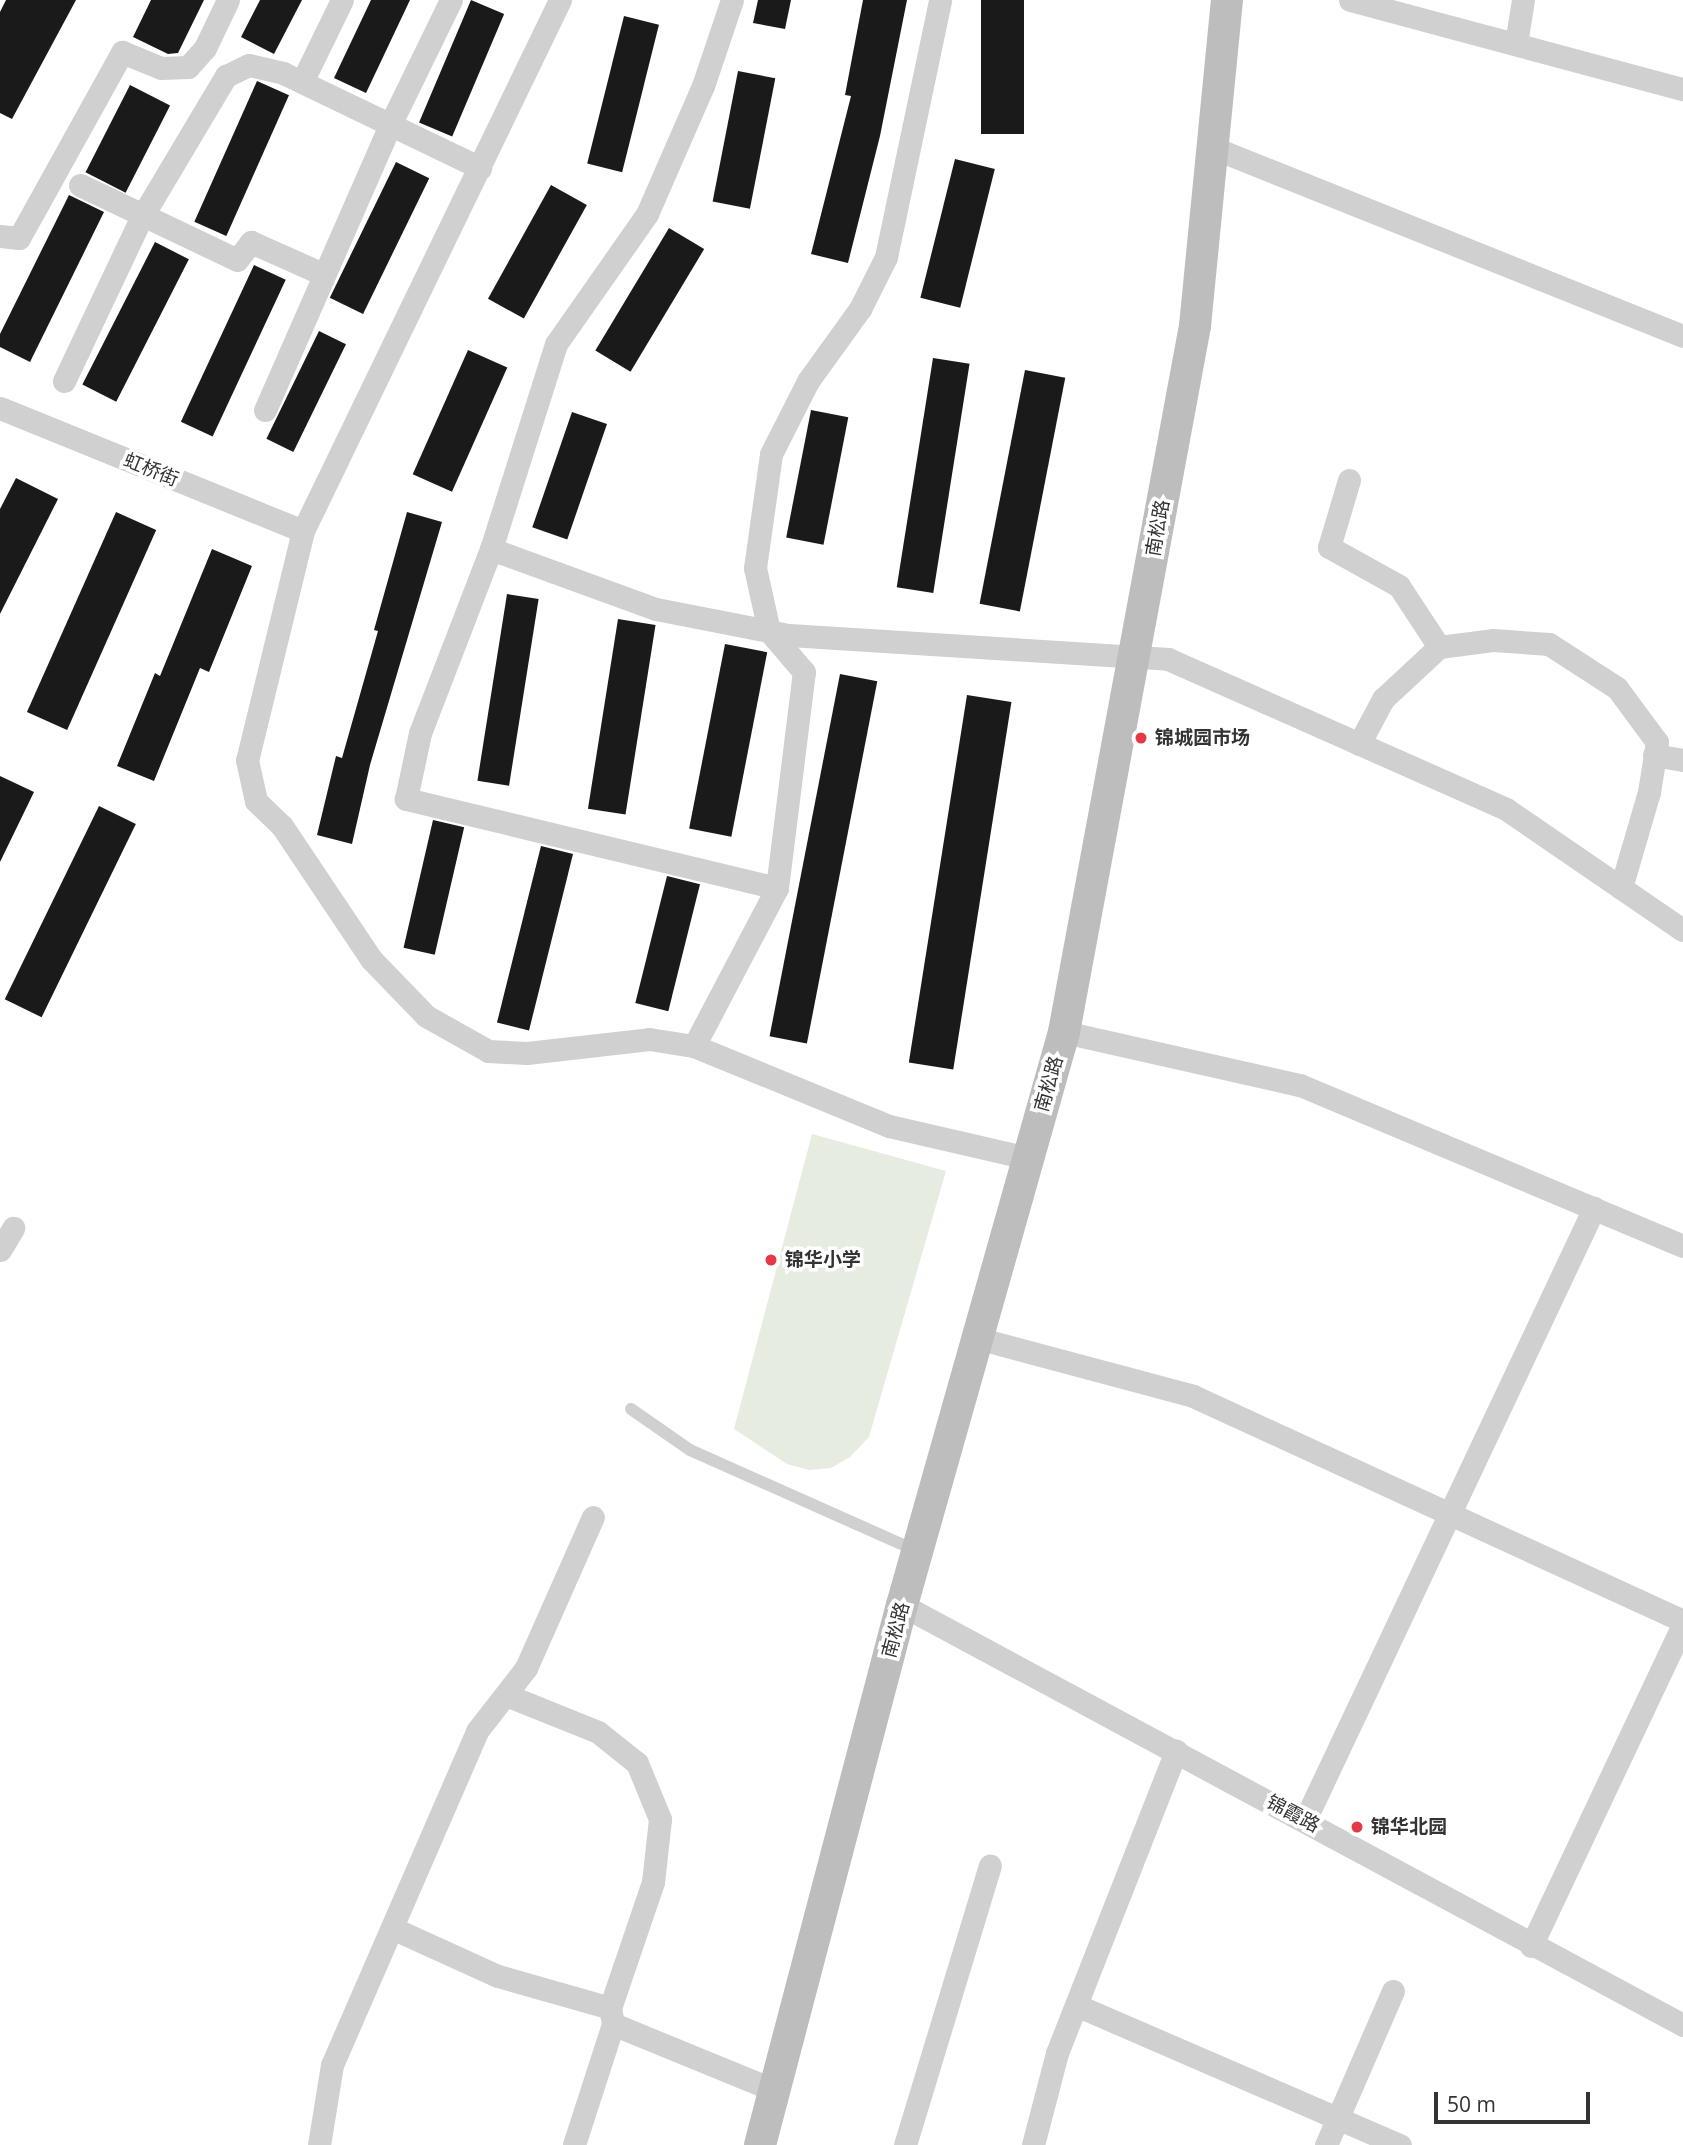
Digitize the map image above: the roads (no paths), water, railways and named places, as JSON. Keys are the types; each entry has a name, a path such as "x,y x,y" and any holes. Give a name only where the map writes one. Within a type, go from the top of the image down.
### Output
{"street":[{"path":"0,236 19,238 122,52 161,68 188,67 205,48 228,0"},
{"path":"302,82 342,0"},
{"path":"265,410 390,125 451,0"},
{"path":"560,0 303,531 247,760 256,801 282,826 371,959 426,1016 488,1051 527,1053 649,1039 694,1046 888,1126 1028,1158"},
{"path":"732,0 703,86 647,214 556,344 491,549 420,733 406,799 777,888"},
{"path":"694,1046 777,888 804,672 769,631 755,568 771,454 808,381 860,309 886,257 940,0"},
{"name":"南松路","path":"760,2145 902,1605 1064,1032 1195,326 1227,0"},
{"path":"1350,0 1683,89"},
{"path":"1516,44 1522,0"},
{"path":"64,381 143,215 226,76 249,65 302,82 480,168"},
{"path":"1214,148 1683,336"},
{"path":"80,185 237,260 251,242 323,274"},
{"name":"虹桥街","path":"0,408 303,531"},
{"path":"1349,480 1329,547 1399,586 1439,647"},
{"path":"491,549 656,609 769,631 1168,659 1506,809 1683,930"},
{"path":"1359,744 1383,699 1439,647 1493,640 1549,644 1616,688 1657,742 1621,888"},
{"path":"1654,755 1683,760"},
{"path":"1064,1032 1300,1085 1683,1246"},
{"path":"1305,1820 1594,1208"},
{"path":"0,1250 13,1228"},
{"path":"978,1338 1193,1396 1683,1623 1531,1946"},
{"path":"319,2145 332,2065 477,1731 526,1668 593,1517"},
{"name":"锦霞路","path":"902,1605 1305,1820 1531,1946 1683,2025"},
{"path":"506,1695 598,1732 637,1763 660,1819 653,1882 574,2145"},
{"path":"1033,2145 1057,2053 1176,1751"},
{"path":"905,2145 990,1866"},
{"path":"392,1928 509,1980 611,2016 774,2090"},
{"path":"1326,2145 1393,1990"},
{"path":"1076,2005 1339,2116 1400,2145"}],"lane":[{"path":"631,1409 662,1435 691,1450 917,1551"}],"place":[{"name":"锦城园市场","path":"1141,738"},
{"name":"锦华小学","path":"771,1260"},
{"name":"锦华北园","path":"1357,1827"}]}
